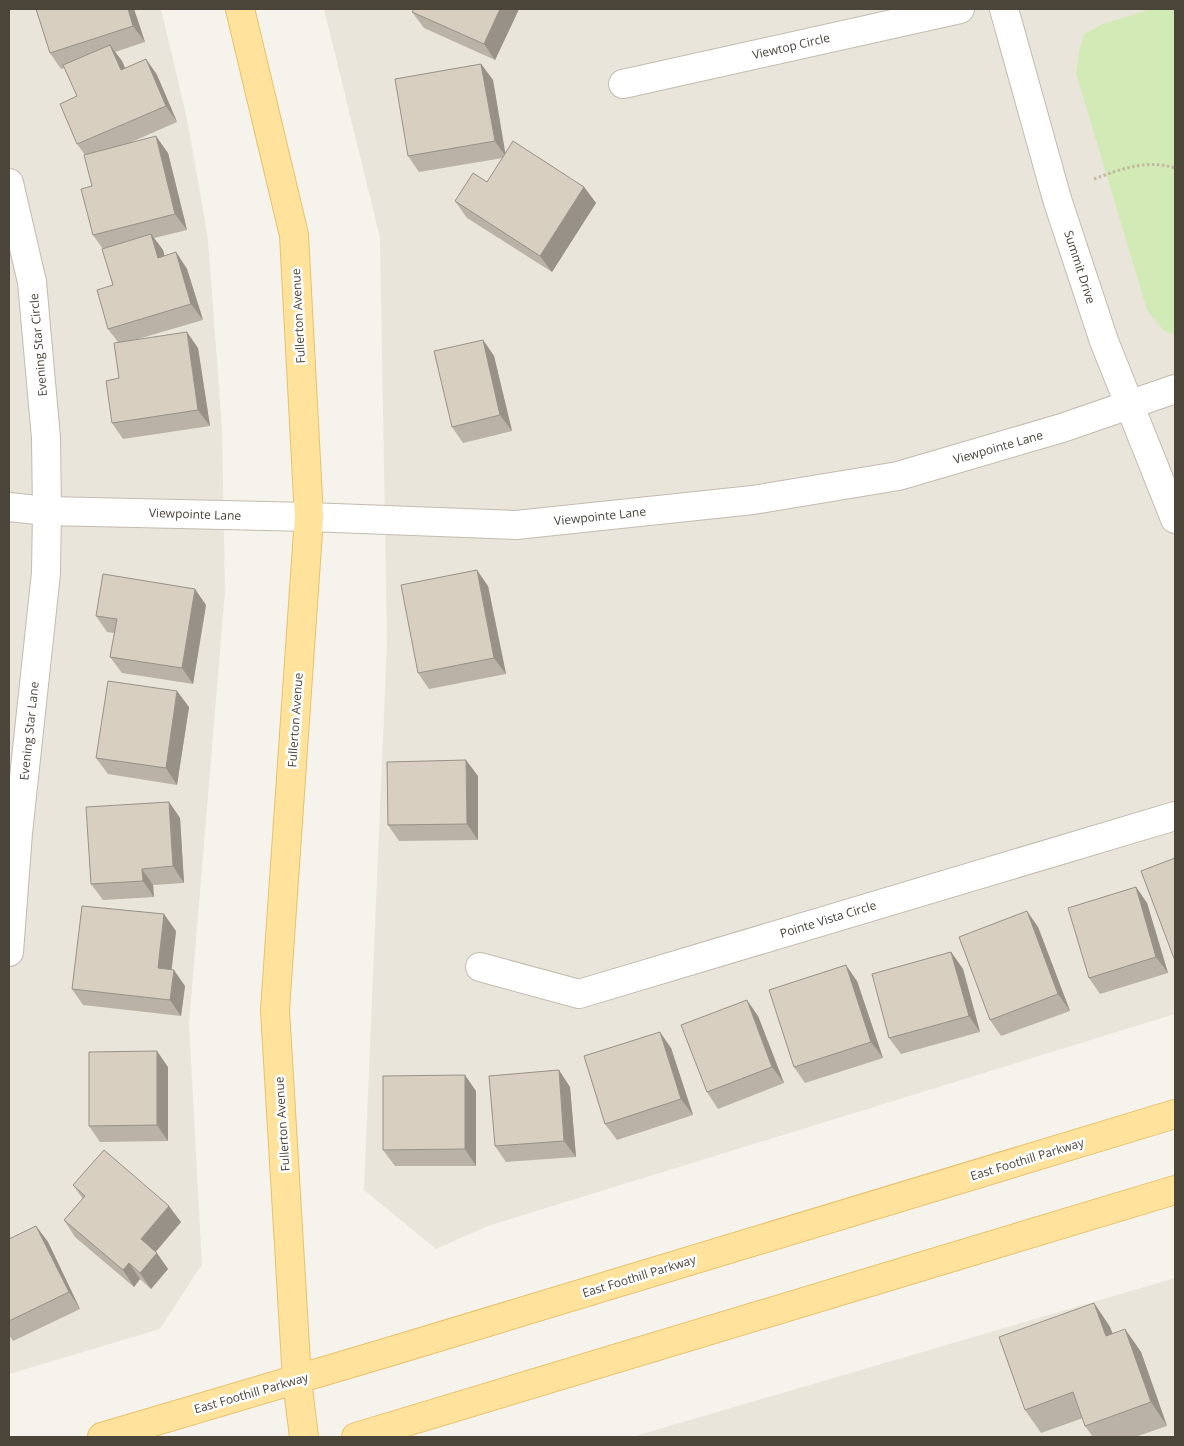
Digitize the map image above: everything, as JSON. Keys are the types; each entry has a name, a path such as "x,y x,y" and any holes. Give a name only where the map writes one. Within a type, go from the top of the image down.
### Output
{"main road":[{"name":"Fullerton Avenue","path":"240,9 294,236 309,517 274,1010 297,1380 304,1437"},
{"name":"East Foothill Parkway","path":"102,1437 297,1380 1175,1114"},
{"path":"356,1437 1175,1190"}],"street":[{"name":"Viewtop Circle","path":"622,84 960,9"},
{"name":"Summit Drive","path":"1004,9 1057,199 1104,341 1128,405 1160,477 1175,519"},
{"name":"Evening Star Circle","path":"9,183 32,282 46,438 47,510"},
{"name":"Viewpointe Lane","path":"9,507 47,510 309,517 516,526 753,500 898,476 1062,428 1175,389"},
{"name":"Evening Star Lane","path":"9,952 13,833 46,573 47,510"},
{"name":"Pointe Vista Circle","path":"480,967 579,994 1175,816"}],"path":[{"path":"1094,179 1121,169 1139,165 1155,164 1175,168"}],"shaded area":[{"path":"9,9 161,9 187,119 208,239 222,429 225,591 189,1024 202,1264 160,1329 9,1374"},
{"path":"324,9 1175,9 1175,1014 488,1226 436,1249 364,1190 387,641 380,238"},
{"path":"1175,1278 1175,1437 632,1437"}],"green space":[{"path":"1151,9 1175,9 1175,335 1164,331 1147,310 1076,73 1084,34 1103,24"}],"building":[{"path":"36,9 128,9 133,26 50,53"},
{"path":"414,9 500,9 484,44 412,12"},
{"path":"110,45 121,70 146,59 166,106 77,144 60,104 77,96 63,65"},
{"path":"481,64 495,141 408,156 395,79"},
{"path":"156,136 175,214 93,235 81,189 92,186 84,155"},
{"path":"513,141 584,187 540,256 455,201 473,173 487,182"},
{"path":"151,234 158,258 176,252 191,304 108,329 97,290 113,285 102,249"},
{"path":"187,332 198,410 112,423 106,381 119,378 114,343"},
{"path":"483,340 500,415 452,427 434,351"},
{"path":"477,570 494,658 418,673 401,585"},
{"path":"103,574 195,589 182,668 110,657 117,619 96,616"},
{"path":"108,681 177,691 166,768 96,758"},
{"path":"466,760 467,824 388,825 387,762"},
{"path":"169,802 173,866 142,869 143,881 91,884 86,807"},
{"path":"1175,858 1175,961 1141,871"},
{"path":"1136,887 1156,957 1089,978 1068,908"},
{"path":"82,906 164,914 158,968 174,970 170,1000 72,989"},
{"path":"1027,911 1058,994 990,1020 959,937"},
{"path":"951,952 969,1016 889,1038 872,974"},
{"path":"846,965 871,1042 794,1067 769,990"},
{"path":"747,1000 772,1067 707,1092 681,1025"},
{"path":"660,1032 681,1099 605,1124 584,1056"},
{"path":"157,1051 157,1125 89,1126 89,1052"},
{"path":"559,1070 564,1141 495,1146 489,1076"},
{"path":"465,1075 465,1149 383,1150 383,1076"},
{"path":"104,1150 169,1206 141,1239 157,1253 140,1273 129,1263 123,1270 64,1220 85,1196 73,1185"},
{"path":"36,1226 69,1292 9,1321 9,1239"},
{"path":"1094,1303 1106,1336 1125,1329 1151,1402 1085,1426 1073,1392 1025,1410 999,1337"}]}
